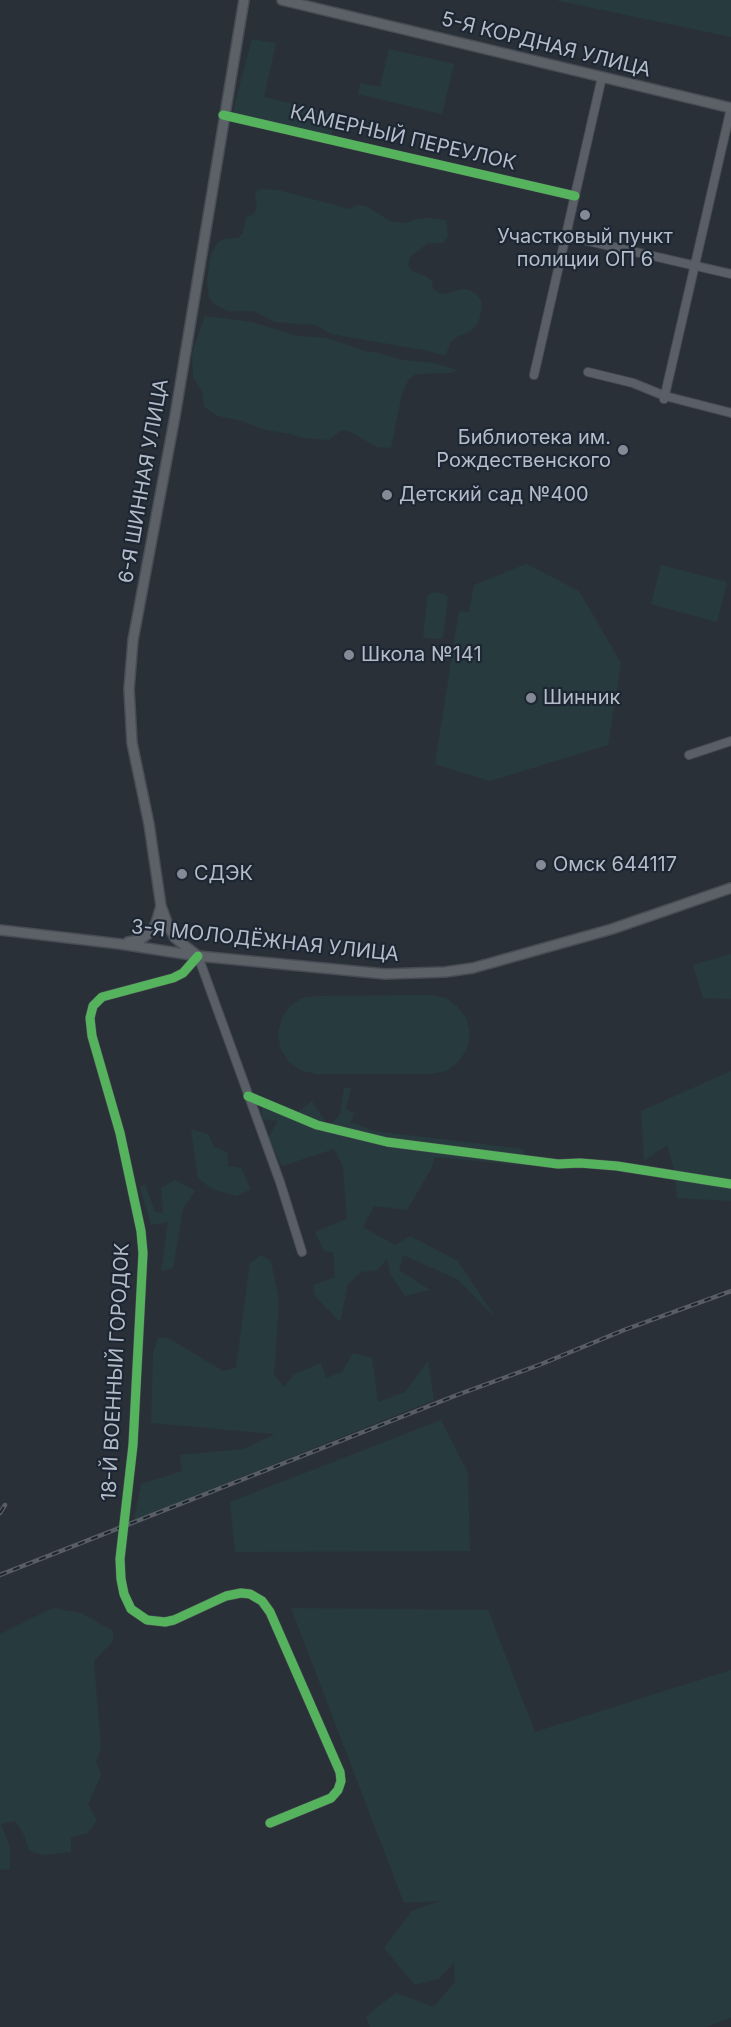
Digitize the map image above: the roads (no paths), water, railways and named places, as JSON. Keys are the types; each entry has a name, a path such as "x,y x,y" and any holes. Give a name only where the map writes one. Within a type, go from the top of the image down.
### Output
{"main road":[{"name":"6-Я ШИННАЯ УЛИЦА","path":"198,956 175,938 161,906 149,824 132,743 130,670 133,640 175,416 244,0"},
{"name":"5-Я КОРДНАЯ УЛИЦА","path":"282,0 731,108"},
{"name":"3-Я МОЛОДЁЖНАЯ УЛИЦА","path":"0,930 198,956 385,974 445,972 473,968 612,929 731,888"},
{"path":"120,944 140,940 152,931 161,906"}],"street":[{"path":"534,375 602,77"},
{"path":"664,397 731,108"},
{"name":"КАМЕРНЫЙ ПЕРЕУЛОК","path":"224,115 575,196"},
{"path":"566,236 731,274"},
{"path":"588,372 633,383 664,397 731,413"},
{"path":"689,755 731,741"},
{"path":"198,956 302,1252"},
{"name":"18-Й ВОЕННЫЙ ГОРОДОК","path":"198,956 183,973 173,978 102,997 93,1006 90,1018 92,1036 120,1133 141,1231 143,1253 133,1445 120,1559 121,1579 124,1594 131,1609 147,1620 165,1622 174,1620 226,1596 241,1593 250,1594 262,1601 270,1612 340,1773 341,1781 338,1790 331,1798 270,1823"},
{"path":"248,1096 317,1125 387,1142 558,1164 617,1166 731,1184"}],"railway":[{"path":"0,1575 624,1330 731,1291"},
{"path":"0,1513 5,1505"}],"place":[{"name":"Участковый пункт полиции ОП 6","path":"585,215"},
{"name":"Библиотека им. Рождественского","path":"623,450"},
{"name":"Детский сад №400","path":"387,495"},
{"name":"Школа №141","path":"349,655"},
{"name":"Шинник","path":"531,698"},
{"name":"Омск 644117","path":"541,865"},
{"name":"СДЭК","path":"182,874"}]}
